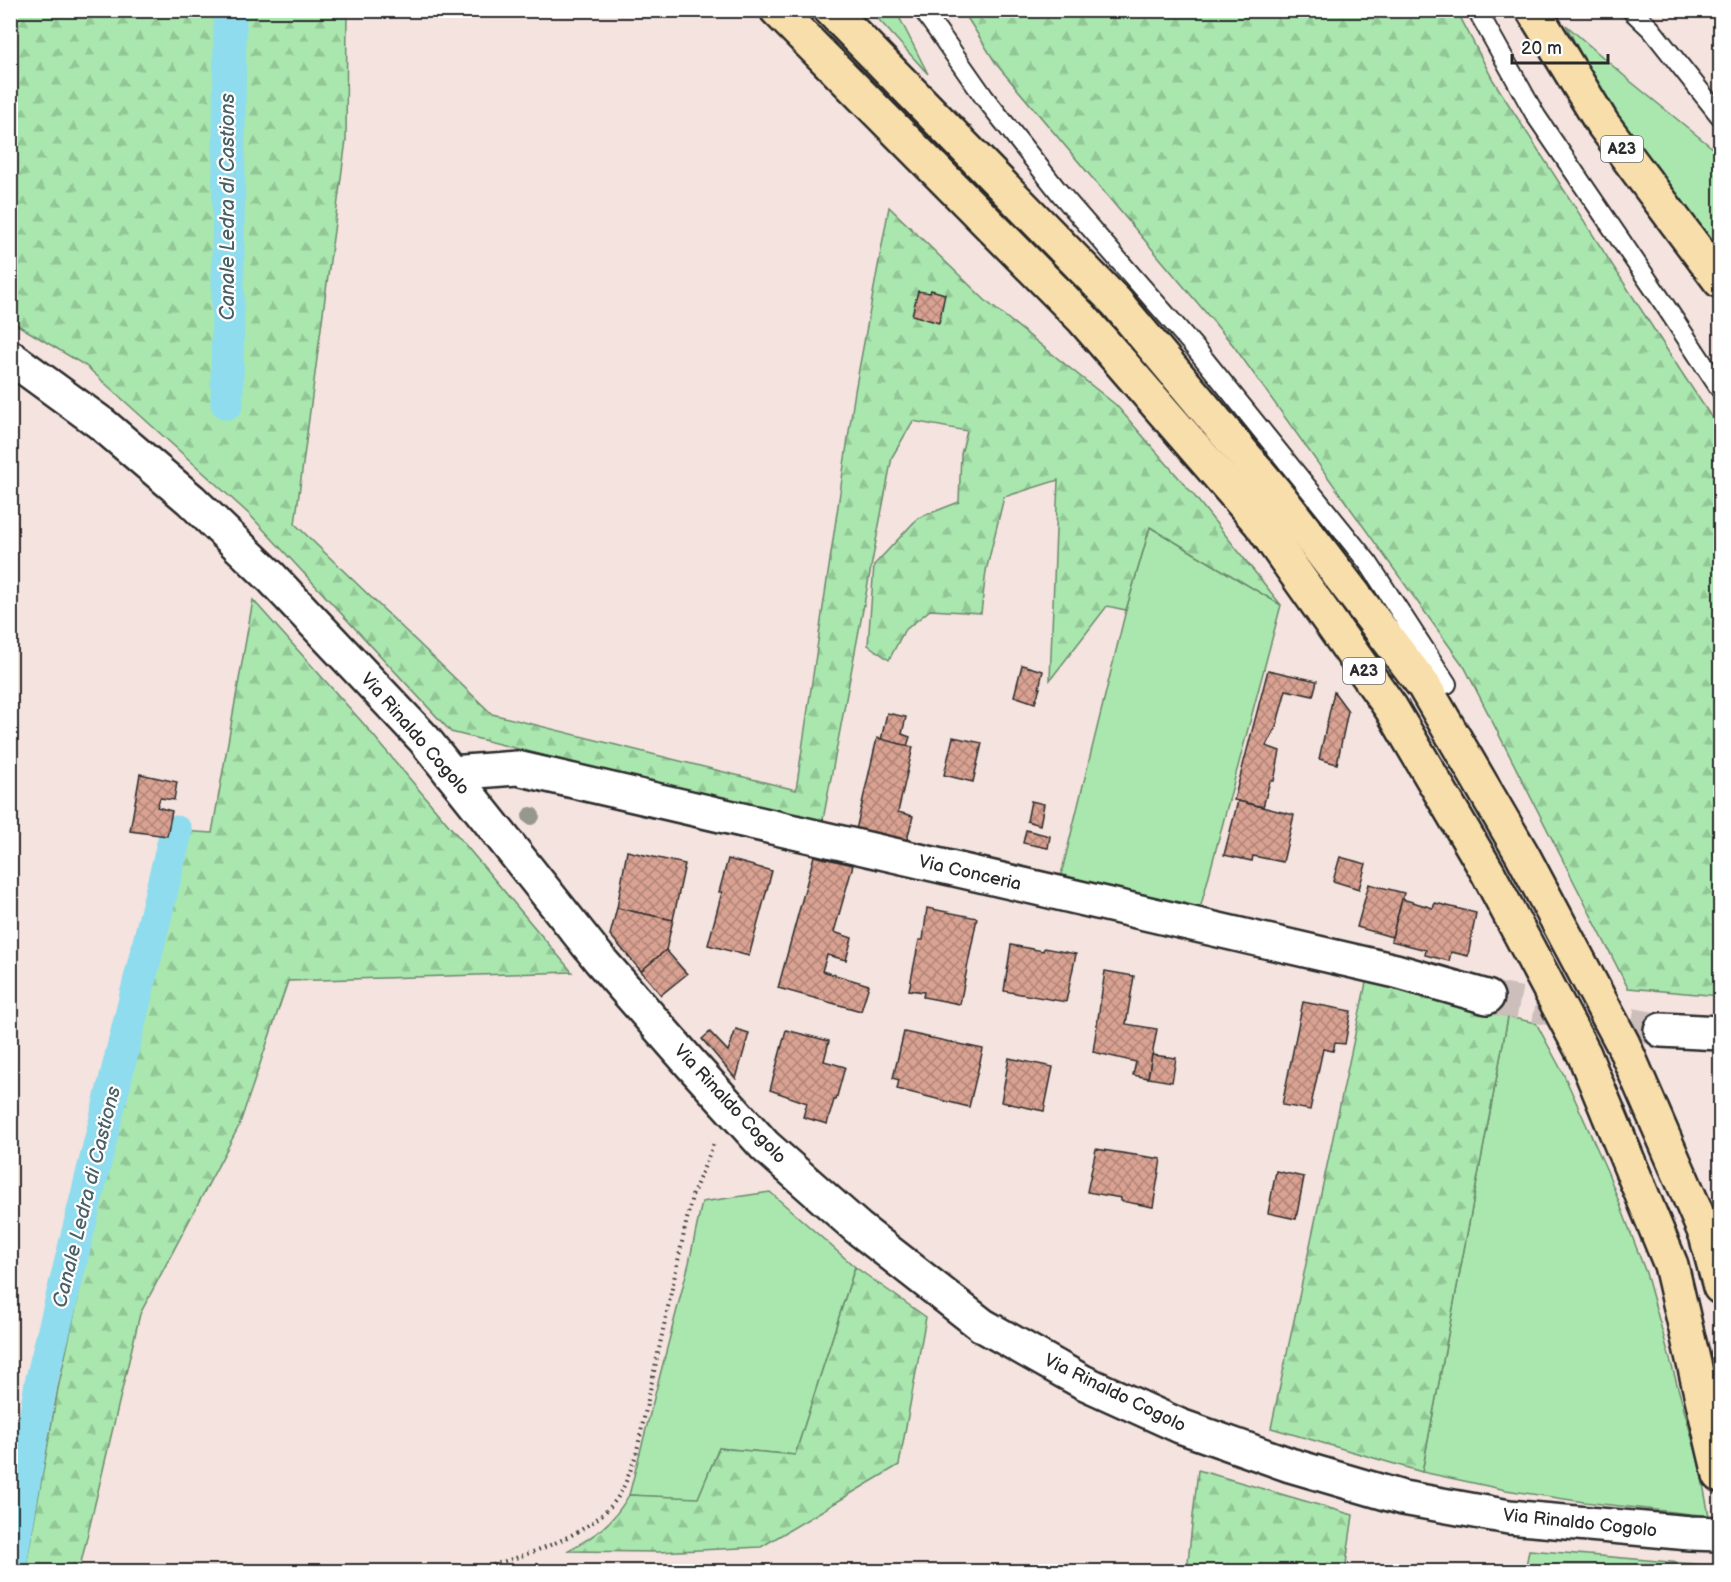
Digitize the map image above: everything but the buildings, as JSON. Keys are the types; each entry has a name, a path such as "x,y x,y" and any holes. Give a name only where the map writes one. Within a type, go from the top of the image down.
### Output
{"highway":[{"name":"A23","path":"777,10 1091,328 1260,523 1391,708 1487,871 1584,1054 1671,1265 1720,1475"},
{"name":"A23","path":"831,10 1116,302 1280,498 1424,686 1522,854 1623,1044 1706,1235 1720,1287"},
{"name":"A23","path":"1533,10 1602,123 1720,281"}],"street":[{"name":"Via Rinaldo Cogolo","path":"10,357 102,424 191,500 271,577 424,739 600,960 765,1146 850,1220 982,1325 1083,1382 1180,1426 1290,1465 1403,1498 1509,1517 1705,1534"},
{"name":"Via Conceria","path":"451,773 517,768 1396,971 1487,997"},
{"path":"1660,1030 1720,1033"}],"lane":[{"path":"923,10 984,97 1059,192 1196,350 1369,564 1447,684"},
{"path":"1477,10 1536,116 1720,389"},
{"path":"1630,10 1651,29 1720,116"},
{"path":"1649,10 1651,29"}],"path":[{"path":"470,1572 532,1553 568,1537 596,1519 614,1502 625,1484 636,1455 692,1196 729,1107"}],"green space":[{"path":"11,11 347,11 346,140 295,524 492,714 796,790 855,391 889,207 987,302 1116,405 1192,493 1281,605 1150,527 1126,610 1107,606 1050,680 1058,480 1004,497 986,571 981,613 930,610 904,631 889,660 868,645 874,565 918,518 959,502 961,454 967,431 913,421 892,457 822,825 451,732 250,515 86,366 11,321"},
{"path":"871,11 896,11 928,74"},
{"path":"963,11 1457,11 1493,80 1720,430 1720,996 1628,988 1465,668 1233,345 997,65"},
{"path":"1566,25 1630,81 1720,154 1720,261 1603,96"},
{"path":"1150,527 1281,605 1200,909 1060,879 1126,610"},
{"path":"253,600 362,722 572,972 288,981 239,1126 140,1314 79,1571 25,1571 58,1388 181,831 212,833"},
{"path":"1367,978 1508,1017 1422,1472 1271,1428"},
{"path":"1508,1017 1536,1023 1564,1075 1608,1173 1646,1273 1699,1463 1709,1516 1584,1502 1506,1490 1422,1472"},
{"path":"770,1192 855,1267 795,1455 719,1448 698,1499 629,1495 689,1263 702,1202"},
{"path":"855,1267 926,1317 899,1465 761,1547 658,1552 567,1551 603,1528 629,1495 698,1498 719,1448 795,1455"},
{"path":"1198,1470 1353,1515 1345,1571 1187,1571"},
{"path":"1529,1550 1717,1566 1717,1571 1525,1571"}],"waterway":[{"name":"Canale Ledra di Castions","path":"227,403 230,10"},
{"name":"Canale Ledra di Castions","path":"10,1565 41,1383 176,832"}],"tunnel":[{"path":"1487,997 1661,1030"}]}
